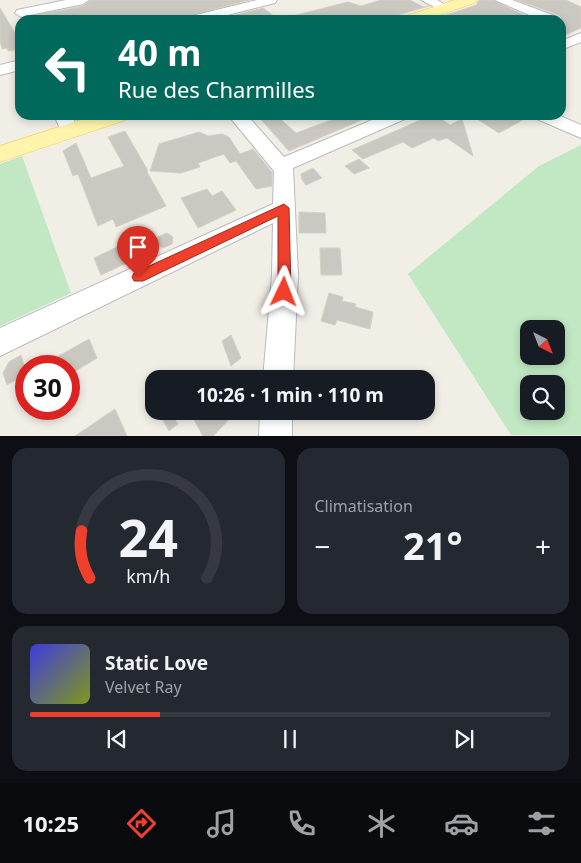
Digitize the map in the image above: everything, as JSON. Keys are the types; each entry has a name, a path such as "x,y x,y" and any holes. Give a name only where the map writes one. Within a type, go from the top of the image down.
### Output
{"main road":[{"path":"424,15 470,0"},
{"path":"0,154 66,123 86,120"}],"street":[{"path":"16,0 21,15"},
{"path":"29,15 83,0"},
{"path":"221,0 239,15"},
{"path":"213,15 271,0"},
{"path":"427,0 444,8"},
{"path":"501,0 540,15"},
{"path":"566,25 581,31"},
{"path":"566,44 581,37"},
{"path":"0,70 15,66"},
{"path":"241,120 284,170 285,275 279,370"},
{"path":"280,166 388,120"},
{"path":"554,120 581,132"},
{"path":"0,342 284,208"},
{"path":"275,436 276,420"}],"green space":[{"path":"581,145 581,435 511,435 408,274 539,166"},
{"path":"22,156 71,293 0,326 0,164"}],"building":[{"path":"91,0 249,0 192,15 38,15 83,6"},
{"path":"381,0 410,0 424,7 429,6 398,15 297,15 348,2 361,6"},
{"path":"479,0 493,0 524,15 447,15 476,5"},
{"path":"517,0 566,0 581,7 581,28 566,35 566,15 559,15"},
{"path":"0,8 15,33 15,50 8,51 7,48 2,49 0,40"},
{"path":"263,8 272,15 236,15"},
{"path":"261,120 282,120 296,133 331,120 362,120 289,151"},
{"path":"421,120 443,120 450,125 462,120 473,156 447,138 438,141 434,138 412,148 403,142 363,159 352,150"},
{"path":"479,120 523,120 499,133"},
{"path":"125,131 166,206 116,227 113,219 98,226 78,174 73,176 63,151 76,143 91,178 124,166 108,137"},
{"path":"199,132 208,136 222,134 229,137 240,154 253,149 272,172 272,186 256,189 236,161 230,163 224,154 198,163 200,167 181,173 150,171 159,144"},
{"path":"359,159 369,168 354,174 345,166"},
{"path":"313,168 322,178 306,185 302,180 301,174"},
{"path":"207,189 212,196 222,191 236,210 198,228 181,198"},
{"path":"299,212 325,213 326,233 299,233"},
{"path":"167,233 173,237 172,244 163,248 156,244 158,237"},
{"path":"119,246 127,263 101,275 94,258"},
{"path":"320,248 340,248 342,275 321,275"},
{"path":"329,293 343,297 342,301 356,304 355,307 373,312 370,329 337,320 335,325 321,321"},
{"path":"231,335 241,358 231,366 222,341"},
{"path":"89,339 97,358 80,368 80,355 61,355"},
{"path":"15,358 15,380 7,385 3,373 9,362"},
{"path":"115,409 127,436 75,436"},
{"path":"163,420 176,420 178,424 169,431"},
{"path":"194,420 228,420 213,436 203,436"}],"route":[{"path":"138,277 284,208 284,292"}]}
